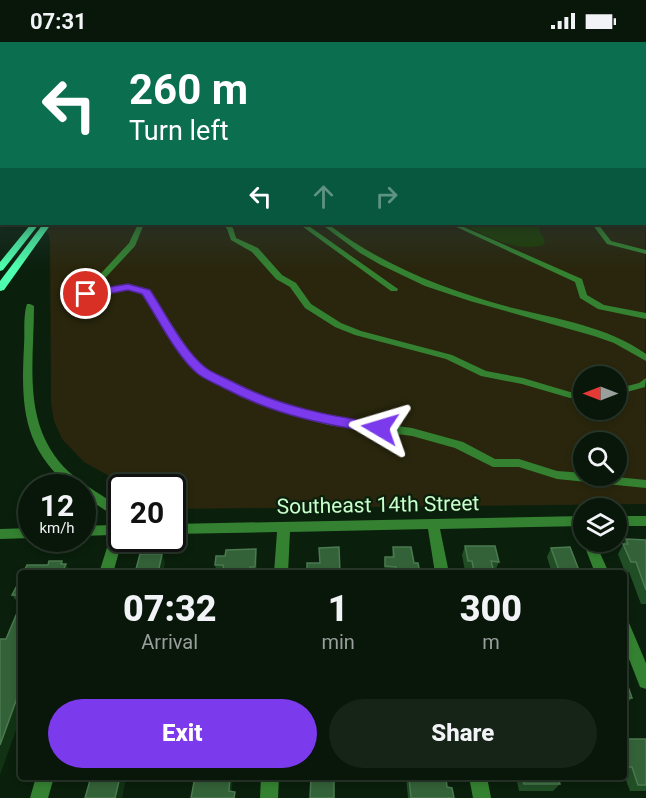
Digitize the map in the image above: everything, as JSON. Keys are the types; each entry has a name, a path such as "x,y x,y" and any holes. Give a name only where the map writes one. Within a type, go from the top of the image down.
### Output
{"main road":[{"path":"0,268 34,225"},
{"path":"0,288 46,225"}],"street":[{"path":"141,225 132,244 86,294 128,287 146,292 191,360 203,372 241,391 300,414 328,421 421,434 459,445 494,463 519,463 557,475 646,484"},
{"path":"227,225 234,239 255,250 279,277 293,285 308,306 338,325 368,336 449,357 484,374 522,381 573,395"},
{"path":"303,225 394,289"},
{"path":"325,225 381,262 444,291 564,324 632,347 646,358"},
{"path":"455,225 579,281 583,296 601,307 646,316"},
{"path":"596,225 609,243 646,252"},
{"path":"30,306 31,419 45,452 65,474"},
{"path":"627,389 642,385 646,381"},
{"path":"627,521 646,520"},
{"path":"434,523 442,570"},
{"name":"Southeast 14th Street","path":"186,529 434,523 573,523"},
{"path":"281,570 284,526"},
{"path":"0,534 18,533"},
{"path":"107,570 113,552"},
{"path":"593,552 601,570"},
{"path":"627,635 646,681"},
{"path":"39,798 44,780"},
{"path":"269,798 270,780"},
{"path":"479,780 482,798"}],"shaded area":[{"path":"42,225 645,225 646,504 627,504 627,498 573,498 573,505 186,509 186,474 108,475 84,462 62,439 54,421 51,404 49,235"},
{"path":"464,225 541,225 539,230 545,241 543,245 522,247 491,238"}],"building":[{"path":"627,539 646,540 646,590 636,562 631,562 627,552"},
{"path":"465,546 495,546 499,562 491,561 493,570 474,570 472,561 468,561"},
{"path":"339,547 340,570 307,570 307,563 320,563 319,548"},
{"path":"393,547 411,547 414,563 418,563 419,570 396,570 396,567 385,566 385,557 394,557"},
{"path":"570,547 579,570 559,570 551,548"},
{"path":"256,549 255,567 250,567 250,570 224,570 223,565 215,565 216,556 225,556 226,550"},
{"path":"140,554 162,554 159,570 136,570"},
{"path":"49,561 62,561 61,564 66,564 63,570 24,570 27,565 48,565"},
{"path":"18,584 18,595 12,595"},
{"path":"18,613 18,695 0,745 0,639 6,639"},
{"path":"627,684 632,698 627,698"},
{"path":"627,739 646,739 646,785 638,785 632,767 627,767"},
{"path":"90,780 119,780 115,798 85,798"},
{"path":"194,780 230,780 229,791 235,792 234,798 191,798"},
{"path":"311,780 334,780 334,798 310,798"},
{"path":"409,780 446,780 447,787 452,788 454,798 411,798"},
{"path":"523,780 559,780 560,784 524,784"}],"route":[{"path":"86,294 98,294 128,287 138,288 146,292 191,360 203,372 291,412 328,421 380,428"}]}
